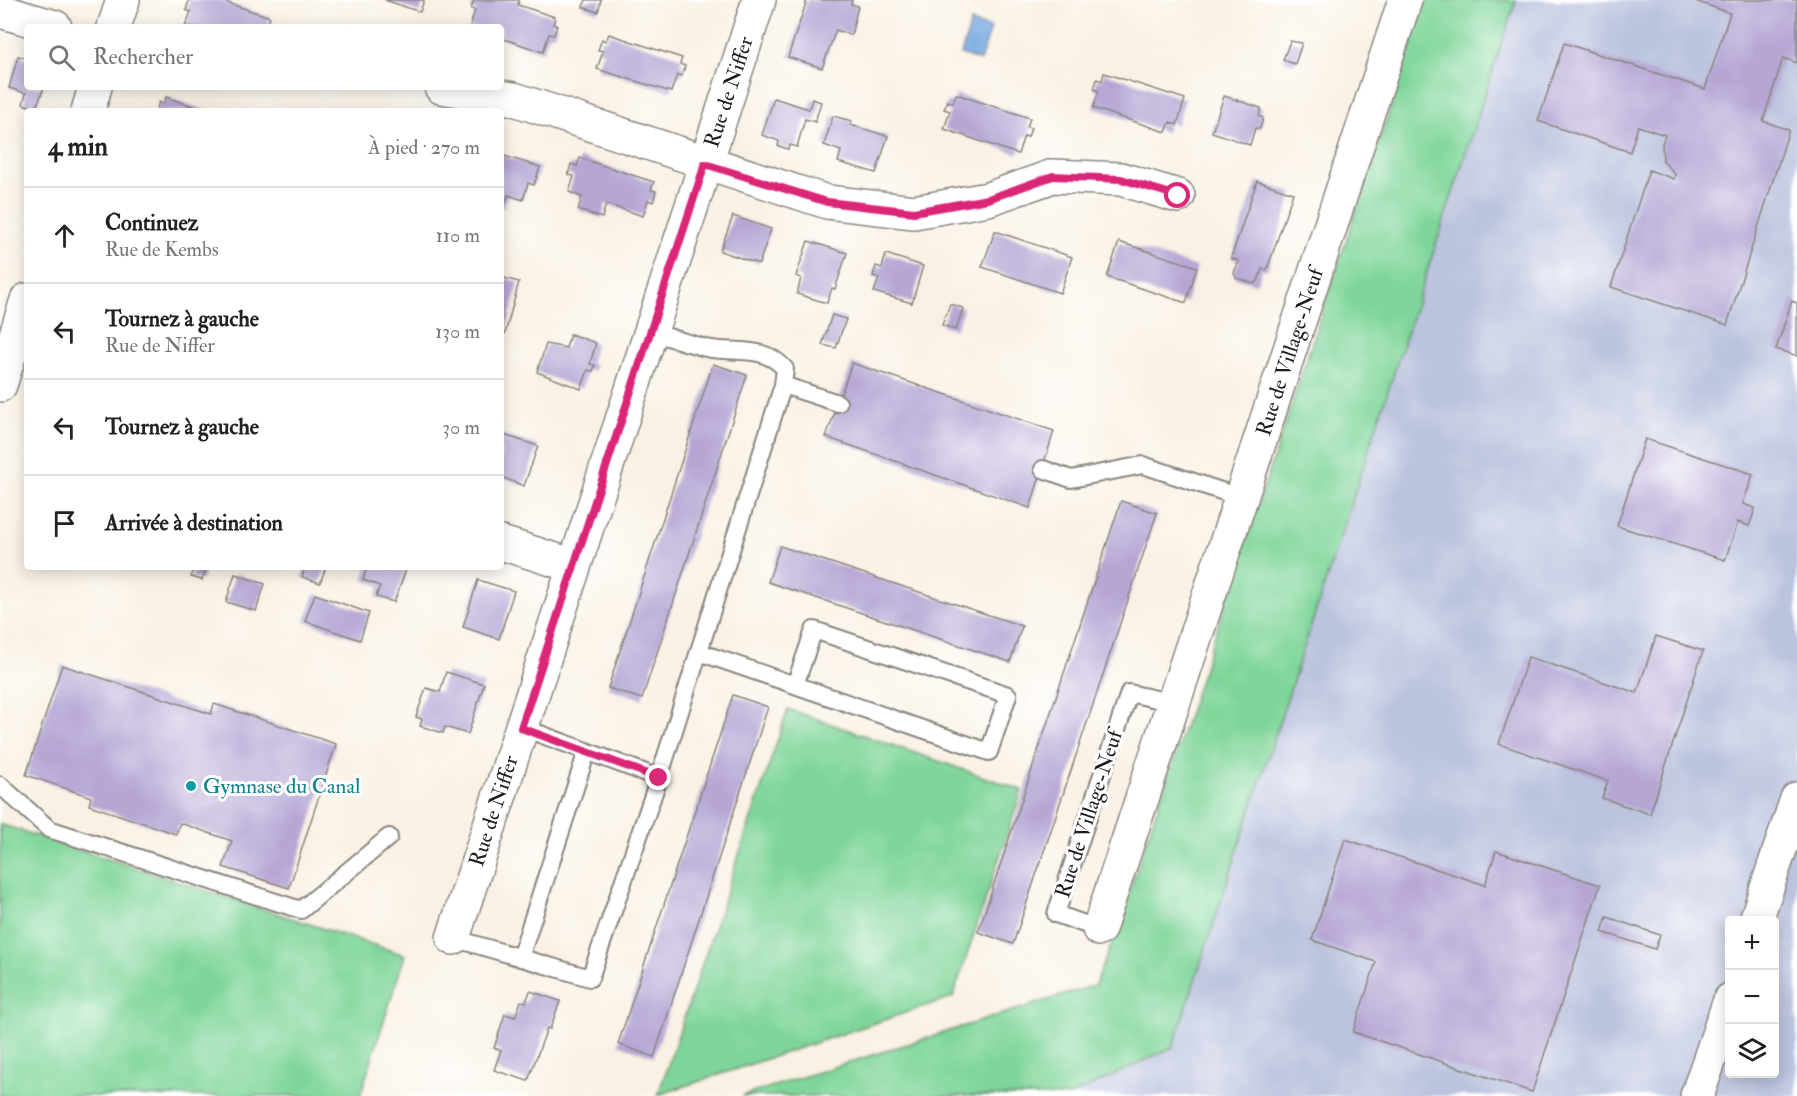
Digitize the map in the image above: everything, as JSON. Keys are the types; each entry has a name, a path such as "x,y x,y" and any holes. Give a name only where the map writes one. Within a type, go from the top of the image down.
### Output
{"street":[{"path":"115,24 123,0"},
{"name":"Rue de Niffer","path":"453,938 759,0"},
{"name":"Rue de Village-Neuf","path":"1099,929 1405,0"},
{"path":"0,11 45,24"},
{"path":"89,108 94,90"},
{"path":"459,90 514,99 705,164 827,202 914,212 988,199 1053,176 1121,179 1178,196"},
{"path":"10,384 24,315"},
{"path":"504,544 574,566"},
{"path":"1758,916 1797,799"},
{"path":"1697,1096 1725,1015"}],"lane":[{"path":"453,938 590,978 659,778 783,385 784,369 776,358 759,352 708,348 651,332"},
{"path":"783,385 838,403"},
{"path":"1042,469 1071,479 1143,465 1242,498"},
{"path":"699,652 989,752 1008,695 814,630 795,685"},
{"name":"Rue de Village-Neuf","path":"1099,929 1056,914 1129,693 1174,703"},
{"path":"521,728 659,778"},
{"path":"520,958 587,751"},
{"path":"0,785 49,829 301,910 389,837"}],"shaded area":[{"path":"1516,0 1797,0 1797,1096 1070,1096 1173,1047"}],"green space":[{"path":"1426,0 1516,0 1173,1047 1070,1096 742,1096 1095,985 1115,935"},
{"path":"788,709 1022,790 953,997 658,1095"},
{"path":"0,824 405,955 360,1096 0,1096"}],"water":[{"path":"971,22 991,28 980,61 961,54"}],"building":[{"path":"189,0 219,0 270,17 267,24 186,24 191,12 186,10"},
{"path":"385,0 424,0 420,12"},
{"path":"474,0 519,0 518,5 555,17 553,24 557,26 554,35 549,34 543,52 504,39 504,24 471,24 475,10 471,9"},
{"path":"586,0 601,0 598,12 583,7"},
{"path":"807,0 852,0 851,4 858,6 851,35 836,30 822,68 788,57"},
{"path":"1692,0 1797,0 1797,63 1783,58 1763,121 1789,130 1727,325 1611,287 1649,170 1674,179 1675,174 1663,161 1662,144 1665,135 1638,126 1630,152 1538,121 1564,43 1705,89 1730,13"},
{"path":"609,34 682,58 680,64 685,66 682,76 677,75 671,92 597,69 603,51 598,50 602,39 606,41"},
{"path":"1290,41 1302,43 1295,64 1283,60"},
{"path":"18,56 24,57 24,90 43,90 36,108 23,104 26,93 9,88"},
{"path":"1104,73 1185,99 1177,125 1170,122 1166,132 1093,108 1099,91 1094,89 1097,79 1102,81"},
{"path":"956,94 1030,118 1027,127 1031,128 1028,137 1024,136 1018,154 944,129 950,111 944,109 948,101 953,103"},
{"path":"1224,96 1261,108 1259,116 1263,118 1260,129 1255,128 1250,145 1212,132"},
{"path":"166,97 199,108 157,108 159,102 164,104"},
{"path":"774,98 809,109 812,99 821,102 815,122 805,119 797,147 790,145 788,149 778,146 779,141 762,135"},
{"path":"833,116 852,121 850,125 888,136 876,173 838,162 841,151 824,145"},
{"path":"504,156 540,167 534,185 528,183 523,200 508,195 504,208"},
{"path":"580,158 654,182 651,190 656,191 653,202 648,200 643,216 606,204 602,218 578,210 582,197 569,192 574,176 568,175 571,164 577,166"},
{"path":"1257,181 1293,193 1267,270 1262,269 1258,281 1254,284 1236,278 1234,273 1239,261 1231,258"},
{"path":"733,216 771,229 759,264 720,251"},
{"path":"995,231 1072,257 1060,293 982,267"},
{"path":"808,241 847,253 835,289 832,288 827,303 797,294 801,278 796,276"},
{"path":"1119,242 1197,267 1186,303 1107,277"},
{"path":"886,254 923,266 912,303 874,292 879,278 873,276 876,266 882,268"},
{"path":"504,278 519,282 504,334"},
{"path":"1792,301 1797,303 1797,356 1776,349"},
{"path":"950,304 963,308 956,330 942,325"},
{"path":"832,315 846,319 836,348 822,345"},
{"path":"570,334 596,343 590,364 595,365 593,371 588,370 581,389 537,372 546,344 566,348"},
{"path":"852,363 1054,431 1030,508 826,437"},
{"path":"713,364 747,375 642,699 608,688"},
{"path":"504,435 538,446 524,486 504,478"},
{"path":"1645,439 1753,474 1743,504 1755,508 1752,518 1749,526 1738,522 1725,560 1617,526"},
{"path":"1121,501 1157,513 1013,944 978,932"},
{"path":"780,546 1022,626 1010,662 768,582"},
{"path":"194,570 206,570 202,580 191,577"},
{"path":"304,570 325,570 320,583 302,577"},
{"path":"366,570 406,570 394,602 376,597 380,586 363,580"},
{"path":"235,574 265,584 256,611 226,602"},
{"path":"478,580 514,591 499,639 463,627"},
{"path":"315,594 369,613 360,640 305,621"},
{"path":"1656,636 1703,651 1650,814 1602,798 1608,781 1499,744 1528,657 1637,693"},
{"name":"Gymnase du Canal","path":"62,665 211,714 214,704 336,744 289,888 223,867 232,841 180,823 176,834 89,805 91,797 26,775"},
{"path":"446,672 484,684 468,734 445,727 443,733 420,726 422,719 416,717 426,688 440,692"},
{"path":"733,695 768,707 654,1057 618,1044"},
{"path":"1345,839 1485,885 1496,851 1600,885 1532,1092 1353,1032 1376,962 1312,940"},
{"path":"1607,917 1660,935 1655,949 1602,932"},
{"path":"530,991 560,1001 550,1029 547,1028 528,1081 494,1070 501,1050 494,1048 505,1014 515,1017 521,1001 526,1002"}],"place":[{"name":"Gymnase du Canal","path":"191,786"}],"route":[{"path":"659,778 521,728 705,164 827,202 914,212 988,199 1053,176 1121,179 1178,196"}]}
